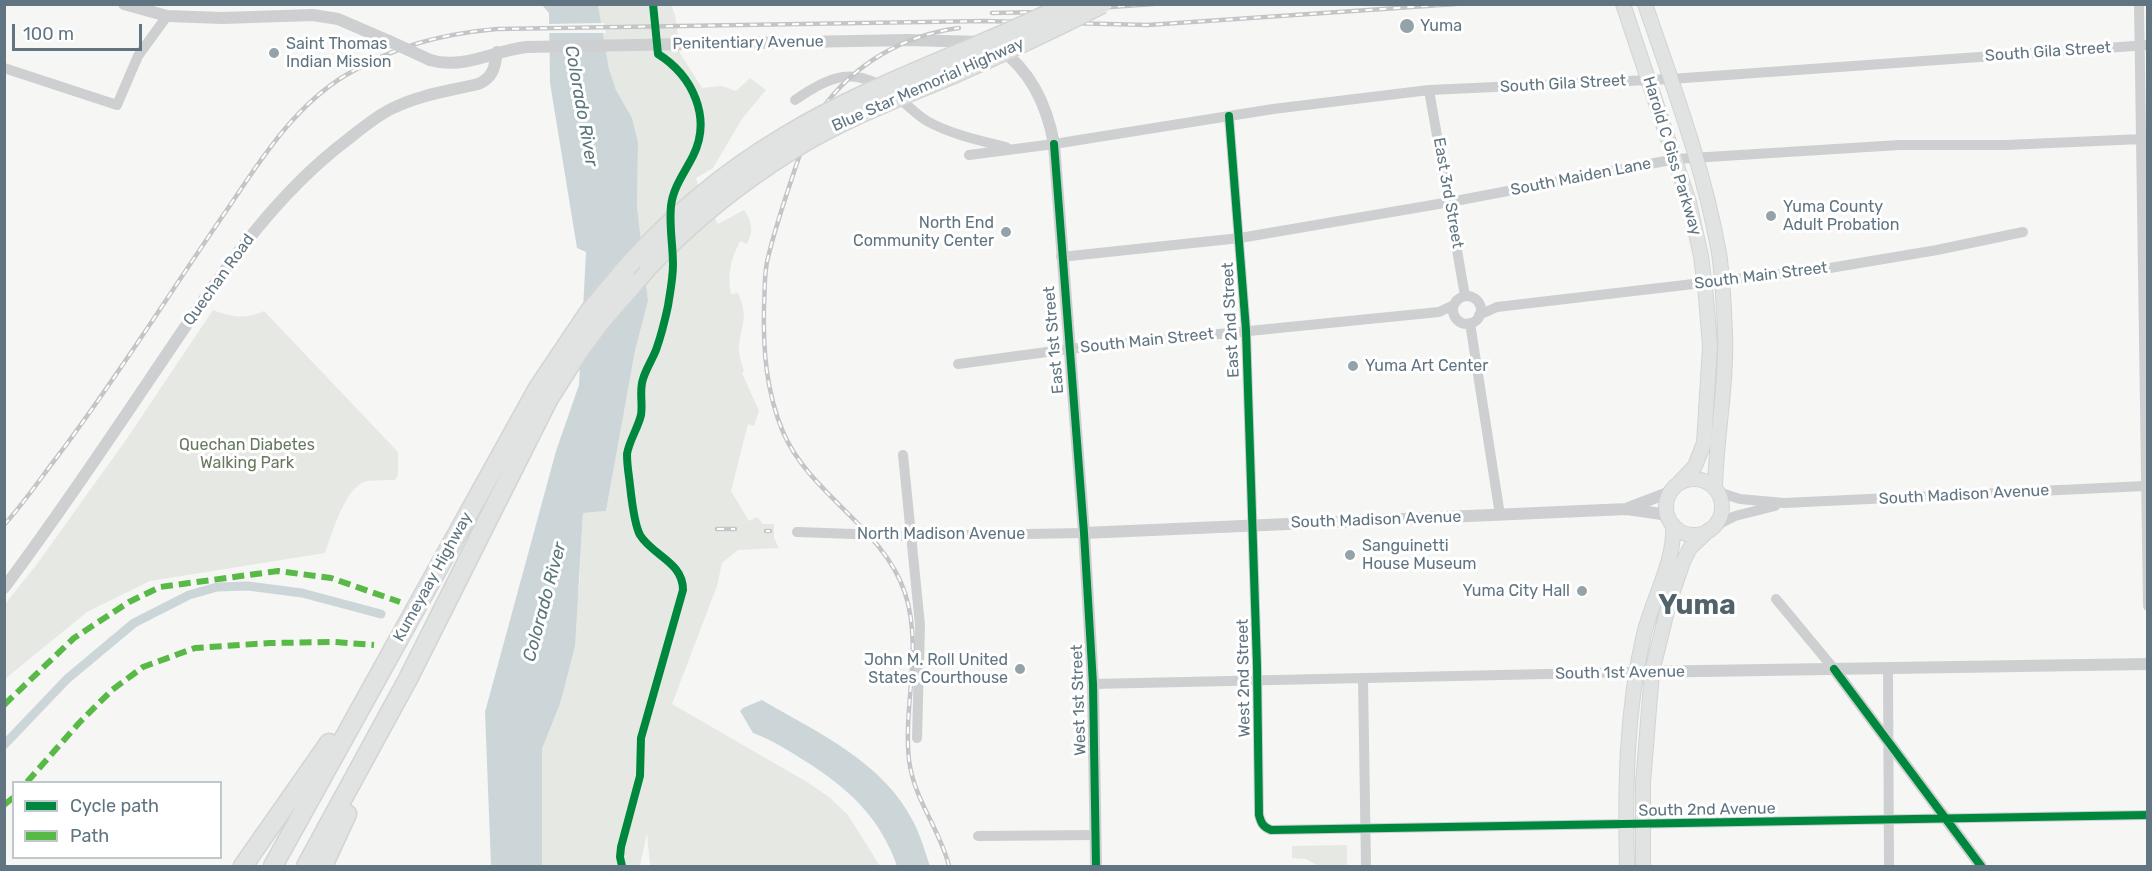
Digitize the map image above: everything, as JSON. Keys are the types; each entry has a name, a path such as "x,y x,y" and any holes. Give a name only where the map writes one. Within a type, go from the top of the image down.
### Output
{"highway":[{"name":"Blue Star Memorial Highway","path":"603,294 679,215 731,172 783,137 848,102 1002,36 1069,4"},
{"name":"Blue Star Memorial Highway","path":"602,320 648,266 690,226 733,190 794,148 865,111 1031,40 1102,4"},
{"name":"Kumeyaay Highway","path":"273,867 538,388 603,294"},
{"name":"Kumeyaay Highway","path":"306,867 408,679 539,417 579,351 602,320"},
{"path":"243,867 385,662"},
{"path":"323,867 408,679"}],"main road":[{"name":"Harold C Giss Parkway","path":"1623,4 1689,202 1705,283 1710,346 1704,443 1695,466 1675,487"},
{"name":"Harold C Giss Parkway","path":"1645,4 1696,158 1719,253 1725,335 1725,379 1716,455 1716,490"},
{"path":"1627,867 1627,740 1644,634 1674,540 1666,507 1675,487 1696,479 1705,481 1716,490 1722,510 1712,528 1690,548 1683,562 1669,603 1652,672 1646,735 1643,867"},
{"path":"1670,520 1686,533 1702,534 1712,528"}],"street":[{"name":"Penitentiary Avenue","path":"124,4 167,16 222,18 313,15 338,19 430,60 453,65 497,52 526,47 975,40 999,49"},
{"path":"2139,4 2144,45 2142,139 2148,606"},
{"path":"4,68 117,105 138,56 167,16"},
{"name":"South Gila Street","path":"969,155 1229,116 1429,90 1671,79 2144,45"},
{"name":"East 1st Street","path":"999,49 1018,64 1033,85 1047,114 1054,144 1084,533"},
{"name":"Quechan Road","path":"4,588 46,532 190,318 275,205 322,159 372,120 392,108 412,99 478,84 486,80 495,67 497,52"},
{"path":"795,100 811,89 840,76 865,77 884,86 930,123 1015,149"},
{"name":"East 3rd Street","path":"1429,90 1465,296"},
{"name":"East 2nd Street","path":"1229,116 1246,330 1253,524"},
{"name":"South Maiden Lane","path":"1061,258 1240,238 1450,202 1676,159 1899,145 2006,145 2142,139"},
{"name":"South Main Street","path":"1479,315 1497,307 1830,268 1937,250 2023,232"},
{"path":"1465,296 1473,297 1478,303 1479,315 1470,323 1463,323 1453,313 1458,299 1465,296"},
{"name":"South Main Street","path":"1478,303 1497,307"},
{"name":"South Main Street","path":"958,364 1069,349 1439,312 1454,305"},
{"name":"South Main Street","path":"1439,312 1457,319"},
{"path":"1470,323 1500,515"},
{"path":"903,455 920,626 917,738"},
{"name":"South Madison Avenue","path":"1716,490 1740,499 1784,503 2145,486"},
{"path":"1627,509 1675,487"},
{"name":"South Madison Avenue","path":"1712,528 1743,514 1784,503"},
{"name":"South Madison Avenue","path":"1084,533 1627,509 1670,520"},
{"name":"West 2nd Street","path":"1253,524 1259,815 1262,825 1267,828"},
{"name":"North Madison Avenue","path":"797,532 911,536 1084,533"},
{"name":"West 1st Street","path":"1084,533 1093,684 1096,867"},
{"path":"1776,599 1834,669 1981,867"},
{"name":"South 1st Avenue","path":"1093,684 2148,664"},
{"path":"1888,669 1889,867"},
{"path":"1363,679 1365,867"},
{"name":"South 2nd Avenue","path":"1267,828 2148,815"},
{"path":"978,836 1096,835"}],"green space":[{"path":"598,5 671,5 675,15 680,53 702,88 722,86 736,91 750,78 766,90 742,119 713,168 696,178 698,185 691,191 688,201 702,221 715,218 718,224 744,210 749,219 751,231 749,239 747,244 740,241 732,260 729,280 731,294 738,293 744,311 739,344 744,371 742,373 759,411 754,426 748,424 731,491 749,521 757,517 763,524 774,524 774,538 779,548 738,550 722,563 717,586 672,704 829,797 848,815 880,866 650,866 647,833 640,866 542,866 542,749 560,704 579,588 583,513 606,511 635,351 648,301 637,206 638,142 632,118 616,90 609,69"},
{"name":"Quechan Diabetes Walking Park","path":"213,310 238,316 250,316 264,311 398,452 398,475 395,480 367,481 352,492 340,512 325,553 150,581 87,612 5,679 5,604 37,564 128,437"},
{"path":"1347,845 1347,866 1318,866 1306,859 1292,858 1292,846"}],"water":[{"name":"Colorado River","path":"542,5 598,5 609,69 616,90 632,118 638,142 637,206 648,301 635,351 606,511 583,513 575,646 560,704 542,749 542,866 491,866 485,712 556,451 579,385 586,252 577,248 550,83 549,13"},
{"path":"762,700 848,751 885,783 901,802 914,823 930,866 897,866 882,833 872,818 849,793 799,757 753,733 740,711"}],"pier":[{"path":"604,23 606,33 547,33 546,24"}],"waterway":[{"path":"4,745 67,679 134,623 189,595 217,587 248,586 302,593 381,614"}],"railway":[{"path":"992,13 1153,4"},
{"path":"4,525 79,428 276,139 326,88 364,65 401,49 457,34 497,29 984,21 1148,25 1456,4"},
{"path":"949,866 940,839 916,788 909,760 908,718 913,656 910,614 905,593 895,570 880,549 810,474 795,454 783,432 769,386 764,338 764,306 769,252 804,144 822,109 849,78 882,54 919,37 959,28"},
{"path":"717,529 735,529"}],"marked path":[{"path":"4,705 74,638 129,602 160,587 278,571 331,578 400,602"},
{"path":"28,781 79,723 112,690 143,667 195,648 270,643 334,642 374,645"},
{"path":"4,805 12,799"}],"cycle path":[{"path":"622,866 621,847 640,776 641,738 683,590 682,580 673,566 640,535 633,507 627,454 641,415 643,379 658,345 668,306 673,270 670,221 672,199 693,156 700,127 700,113 689,86 681,74 658,54 653,4"},
{"path":"1229,116 1246,330 1257,666 1259,815 1266,828 1271,830 2148,815"},
{"path":"1054,144 1084,533 1093,684 1096,866"},
{"path":"1834,669 1981,866"}],"place":[{"name":"Yuma","path":"1407,26"},
{"name":"Saint Thomas Indian Mission","path":"274,53"},
{"name":"Yuma County Adult Probation","path":"1771,216"},
{"name":"North End Community Center","path":"1006,232"},
{"name":"Yuma Art Center","path":"1353,366"},
{"name":"Sanguinetti House Museum","path":"1350,555"},
{"name":"Yuma City Hall","path":"1582,591"},
{"name":"John M. Roll United States Courthouse","path":"1020,669"}],"district":[{"name":"Yuma","path":"1697,606"}]}
